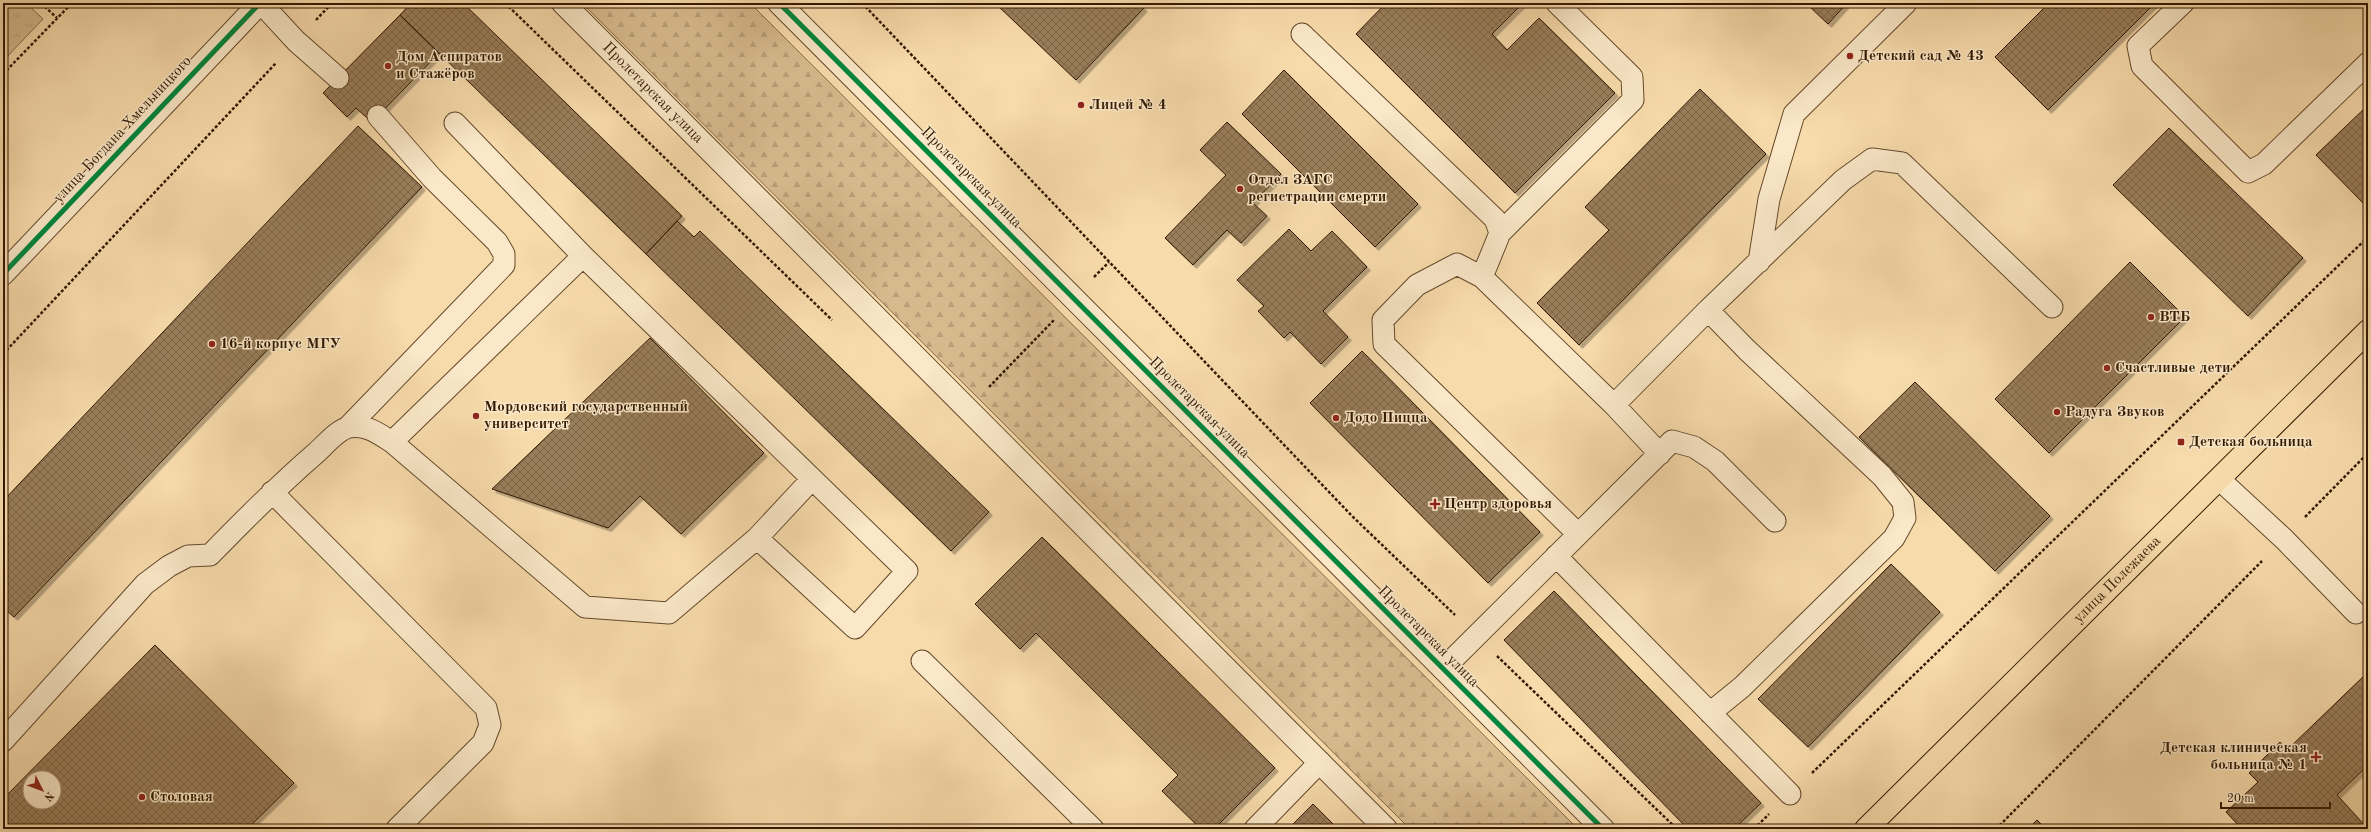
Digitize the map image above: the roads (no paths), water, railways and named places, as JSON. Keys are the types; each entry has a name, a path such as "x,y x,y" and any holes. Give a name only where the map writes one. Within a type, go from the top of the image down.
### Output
{"main road":[{"name":"улица Полежаева","path":"1866,829 2368,331"}],"street":[{"name":"улица Богдана Хмельницкого","path":"3,274 260,3"},
{"name":"Пролетарская улица","path":"563,3 1386,829"},
{"name":"Пролетарская улица","path":"779,3 1603,829"}],"lane":[{"path":"260,3 296,41 338,78"},
{"path":"1482,277 1500,233 1633,100 1632,77 1557,3"},
{"path":"1759,262 1769,199 1781,151 1794,114 1906,3"},
{"path":"2183,3 2138,46 2142,66 2248,172 2264,164 2368,63"},
{"path":"1302,34 1495,219 1500,233"},
{"path":"3,741 145,584 169,566 188,556 210,554 272,492 336,435 348,427 504,265 504,254 497,242 432,178 378,116"},
{"path":"455,123 583,256 907,571 855,628 757,538"},
{"path":"1614,405 1708,310 1843,180 1872,159 1902,163 2052,307"},
{"path":"392,442 583,256"},
{"path":"1578,534 1384,344 1383,320 1417,285 1457,264 1482,277 1614,405 1660,454"},
{"path":"1708,310 1747,350 1882,476 1903,502 1905,518 1889,543 1742,687 1710,713"},
{"path":"348,427 360,426 376,432 392,442 585,606 669,613 757,538 812,479"},
{"path":"1443,669 1672,441 1694,447 1715,462 1775,521"},
{"path":"2219,479 2284,539 2356,613"},
{"path":"272,492 486,708 490,725 483,743 397,829"},
{"path":"1556,556 1790,794"},
{"path":"922,661 1093,829"},
{"path":"1255,829 1320,762"}],"place":[{"name":"Детский сад № 43","path":"1850,56"},
{"name":"Дом Аспиратов и Стажёров","path":"388,66"},
{"name":"Лицей № 4","path":"1081,105"},
{"name":"Отдел ЗАГС регистрации смерти","path":"1240,189"},
{"name":"ВТБ","path":"2151,317"},
{"name":"16-й корпус МГУ","path":"212,344"},
{"name":"Счастливые дети","path":"2107,368"},
{"name":"Радуга Звуков","path":"2057,412"},
{"name":"Мордовский государственный университет","path":"476,416"},
{"name":"Додо Пицца","path":"1336,418"},
{"name":"Детская больница","path":"2181,442"},
{"name":"Центр здоровья","path":"1435,504"},
{"name":"Детская клиническая больница № 1","path":"2316,757"},
{"name":"Столовая","path":"142,797"}]}
